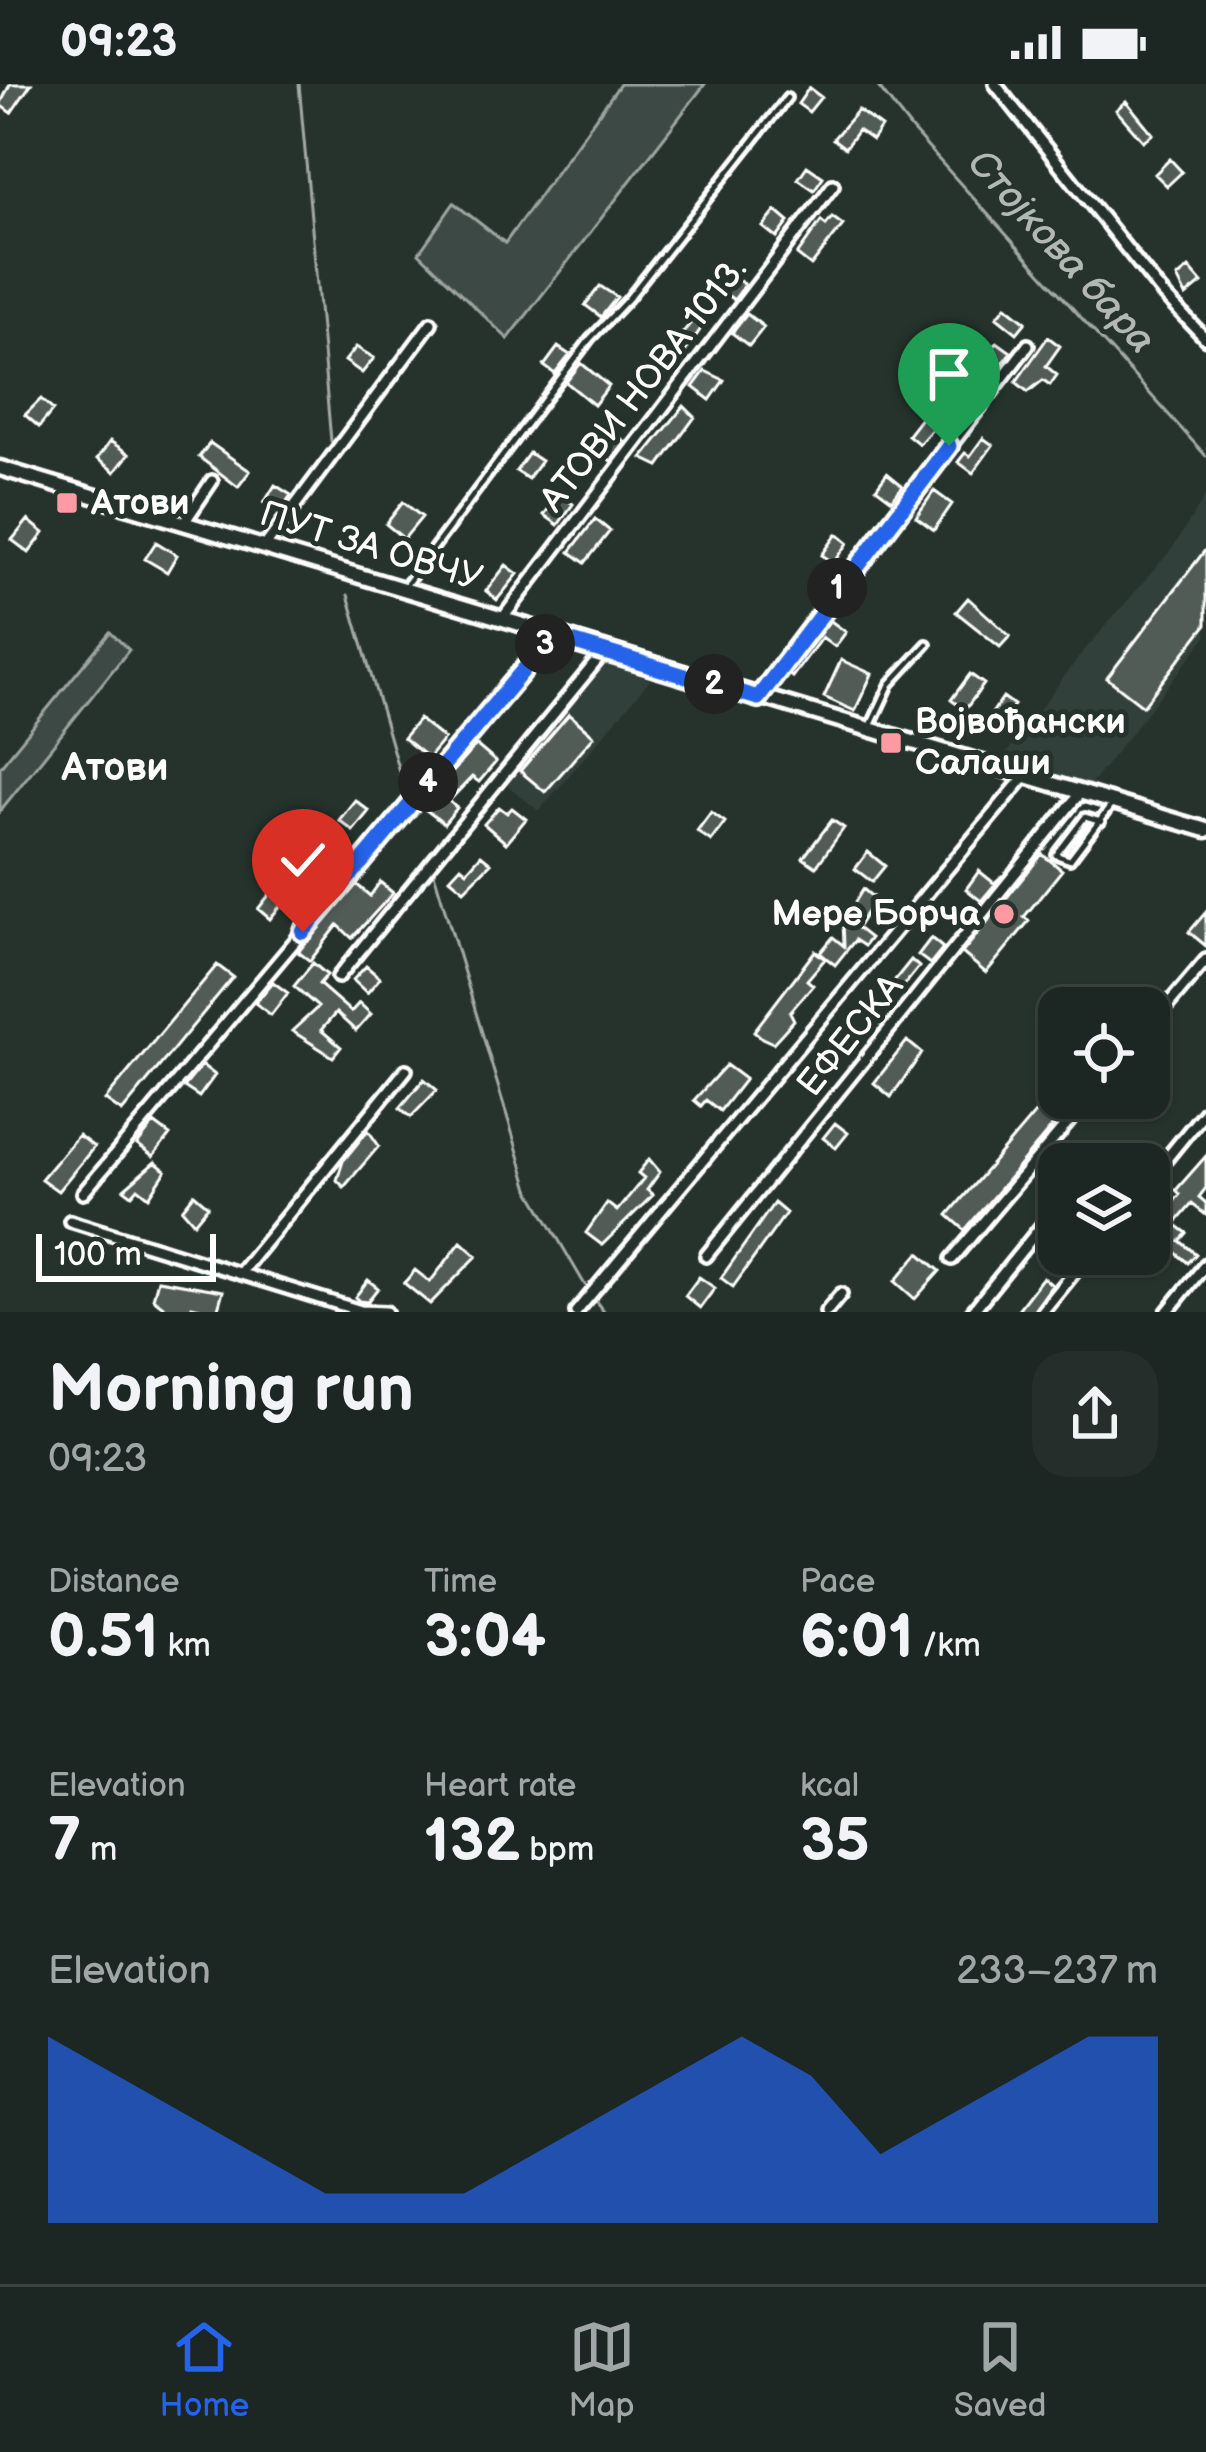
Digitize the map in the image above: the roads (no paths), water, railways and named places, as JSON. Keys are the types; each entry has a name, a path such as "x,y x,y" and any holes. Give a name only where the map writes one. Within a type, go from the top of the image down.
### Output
{"street":[{"path":"995,84 1162,293 1206,339"},
{"name":"АТОВИ НОВА 1013.","path":"502,619 833,185"},
{"path":"265,546 431,323"},
{"path":"758,698 1028,345"},
{"name":"ПУТ ЗА ОВЧУ","path":"0,468 1206,830"},
{"path":"184,521 212,481"},
{"path":"83,1193 552,636"},
{"path":"338,977 604,652"},
{"path":"576,1312 1024,776"},
{"name":"ЕФЕСКА","path":"706,1256 1080,793"},
{"path":"1170,1002 1206,960"},
{"path":"240,1273 406,1070"},
{"path":"1170,1155 1206,1111"},
{"path":"952,1258 1071,1119"},
{"path":"70,1221 361,1311 386,1312"},
{"path":"972,1312 1038,1230"},
{"path":"1167,1312 1206,1264"},
{"path":"1042,1312 1072,1275"},
{"path":"826,1312 841,1294"}],"lane":[{"path":"403,590 590,339 628,299 787,98"},
{"path":"869,730 880,699 905,663 927,644"},
{"path":"1101,822 1085,817 1056,855 1070,860 1101,822 1113,803"}],"waterway":[{"path":"299,84 331,441"},
{"name":"Стојкова бара","path":"876,84 1206,456"},
{"path":"348,595 405,792"},
{"path":"434,873 529,1189 585,1285"},
{"path":"594,1299 604,1312"}],"place":[{"name":"Атови","path":"67,503"},
{"name":"Војвођански Салаши","path":"891,743"},
{"name":"Мере Борча","path":"1004,914"}],"district":[{"name":"Атови","path":"115,768"}]}
